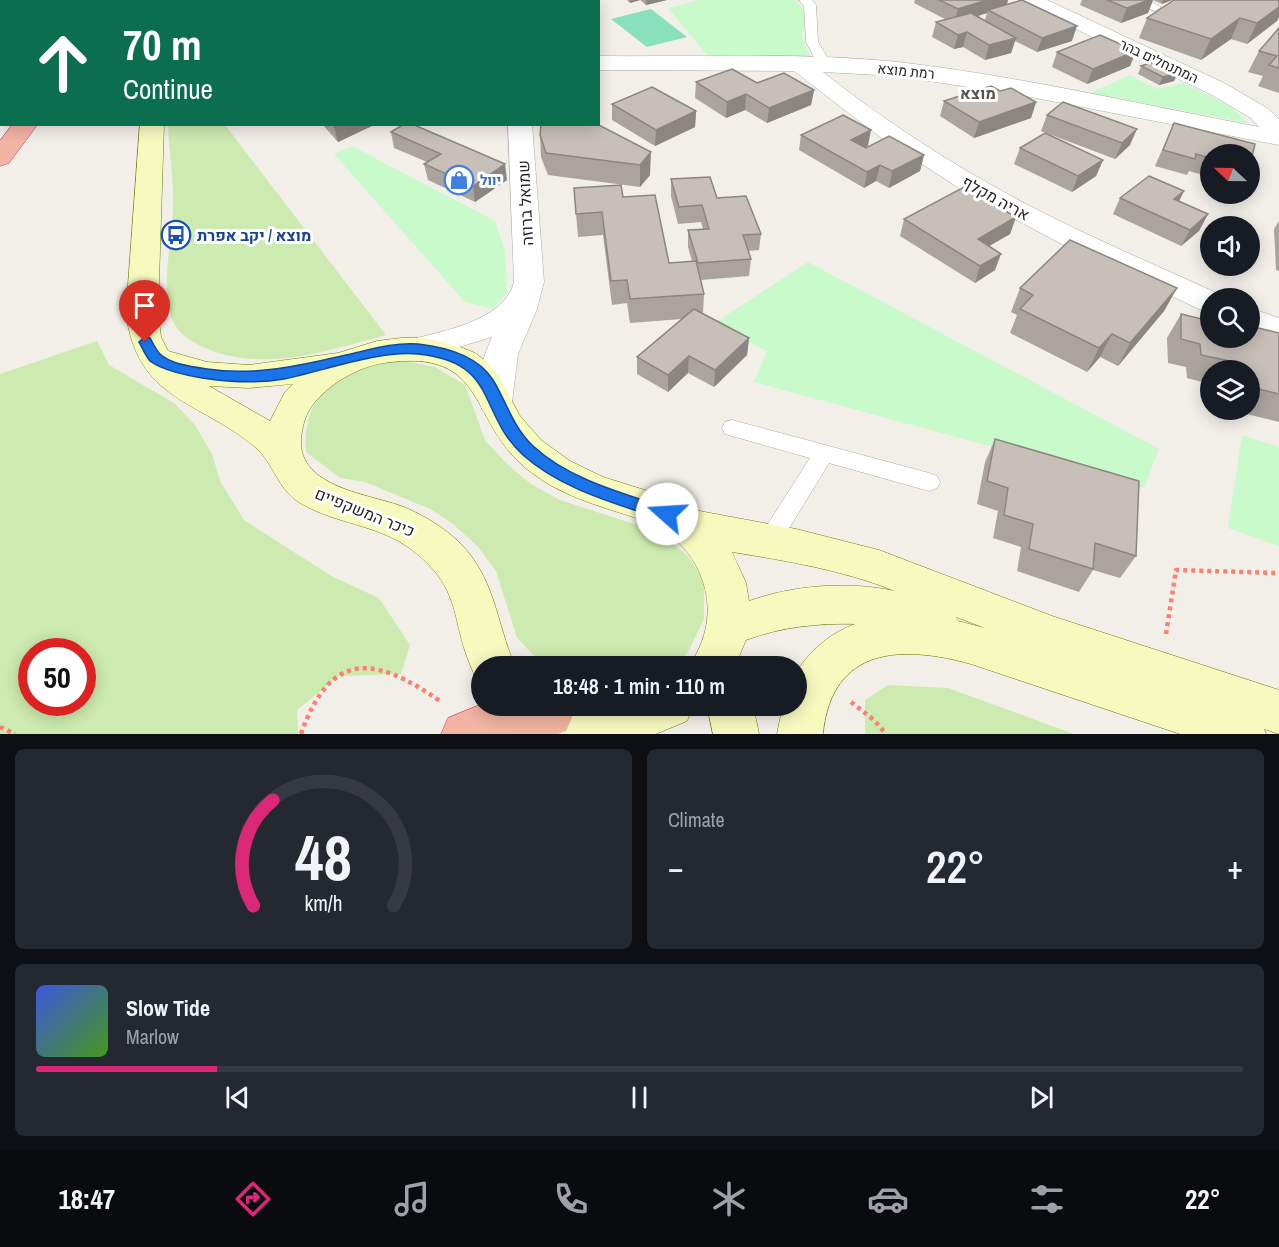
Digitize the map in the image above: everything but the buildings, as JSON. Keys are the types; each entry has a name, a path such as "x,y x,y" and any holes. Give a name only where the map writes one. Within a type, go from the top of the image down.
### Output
{"highway":[{"path":"5,152 24,126"},
{"path":"471,731 498,719 520,714 565,719"}],"main road":[{"path":"152,126 142,322 145,342 155,358 178,383 264,435 283,453"},
{"path":"155,358 190,371 231,377 281,375 386,351 416,349 445,353 470,365 487,382 495,402 516,437 528,450 558,472 595,490 651,507 682,523 718,533 879,567 1050,635 1279,712"},
{"path":"283,453 285,429 295,404 322,377 356,359"},
{"name":"כיכר המשקפיים","path":"283,453 293,476 314,494 406,525 435,545 458,571 475,603 489,656"},
{"path":"682,523 707,546 723,575 729,609 719,656"},
{"path":"719,656 730,627 763,614 813,605 856,606 907,613 932,620 1059,672"},
{"path":"800,734 800,723 809,692 833,659 852,646 883,635 940,636 1059,672 1243,734"},
{"path":"565,719 614,724 645,716"},
{"path":"732,716 736,734"}],"street":[{"name":"המתנחלים בהר","path":"1042,1 1218,88 1259,112 1272,126 1275,137"},
{"name":"רמת מוצא","path":"600,63 812,64 897,69 955,77 1275,137"},
{"name":"אריה מקלף","path":"812,64 844,101 968,182 1048,226 1200,297"},
{"name":"שמואל ברוזה","path":"495,402 498,363 504,345 526,304 529,282 520,126"},
{"path":"416,349 498,322 521,302 529,282"},
{"path":"1260,322 1279,330"}],"lane":[{"path":"805,0 810,5 812,64"},
{"path":"1137,0 1155,7"},
{"path":"732,428 929,482"},
{"path":"769,542 824,453"}],"path":[{"path":"1159,672 1176,570 1279,573"},
{"path":"301,734 310,707 323,688 347,671 369,667 384,670 424,690 471,731"},
{"path":"0,727 15,734"}],"green space":[{"path":"700,0 794,0 800,5 805,15 803,35 805,46 812,60 707,55 668,8"},
{"path":"651,9 687,37 647,47 611,19"},
{"path":"1130,75 1157,89 1183,83 1229,105 1248,123 1090,93"},
{"path":"168,126 226,126 386,335 316,353 268,359 221,354 190,340 175,326 168,302 172,176"},
{"path":"352,146 495,221 505,251 507,292 493,309 465,302 334,154"},
{"path":"808,262 1159,449 1144,488 754,382 767,351 713,324"},
{"path":"97,341 109,365 174,403 195,425 212,454 220,481 244,520 333,577 379,598 410,645 401,674 339,676 297,710 298,734 0,734 0,374"},
{"path":"406,361 435,367 465,385 485,440 507,464 531,484 560,500 637,525 662,536 687,555 704,580 704,619 685,656 534,656 517,638 496,571 478,547 452,523 430,509 365,482 340,478 306,452 307,430 312,411 320,396 348,374 385,363"},
{"path":"1242,435 1279,447 1279,546 1228,528"},
{"path":"888,685 948,688 1074,734 865,734 865,700"}],"place":[{"name":"יוול","path":"459,180"},
{"name":"מוצא / יקב אפרת","path":"176,235"}],"district":[{"name":"מוצא","path":"978,93"}],"route":[{"path":"145,342 155,358 169,364 190,371 231,377 281,375 401,349 445,353 470,365 479,373 492,391 509,429 528,450 542,461 558,472 595,490 667,514"}]}
